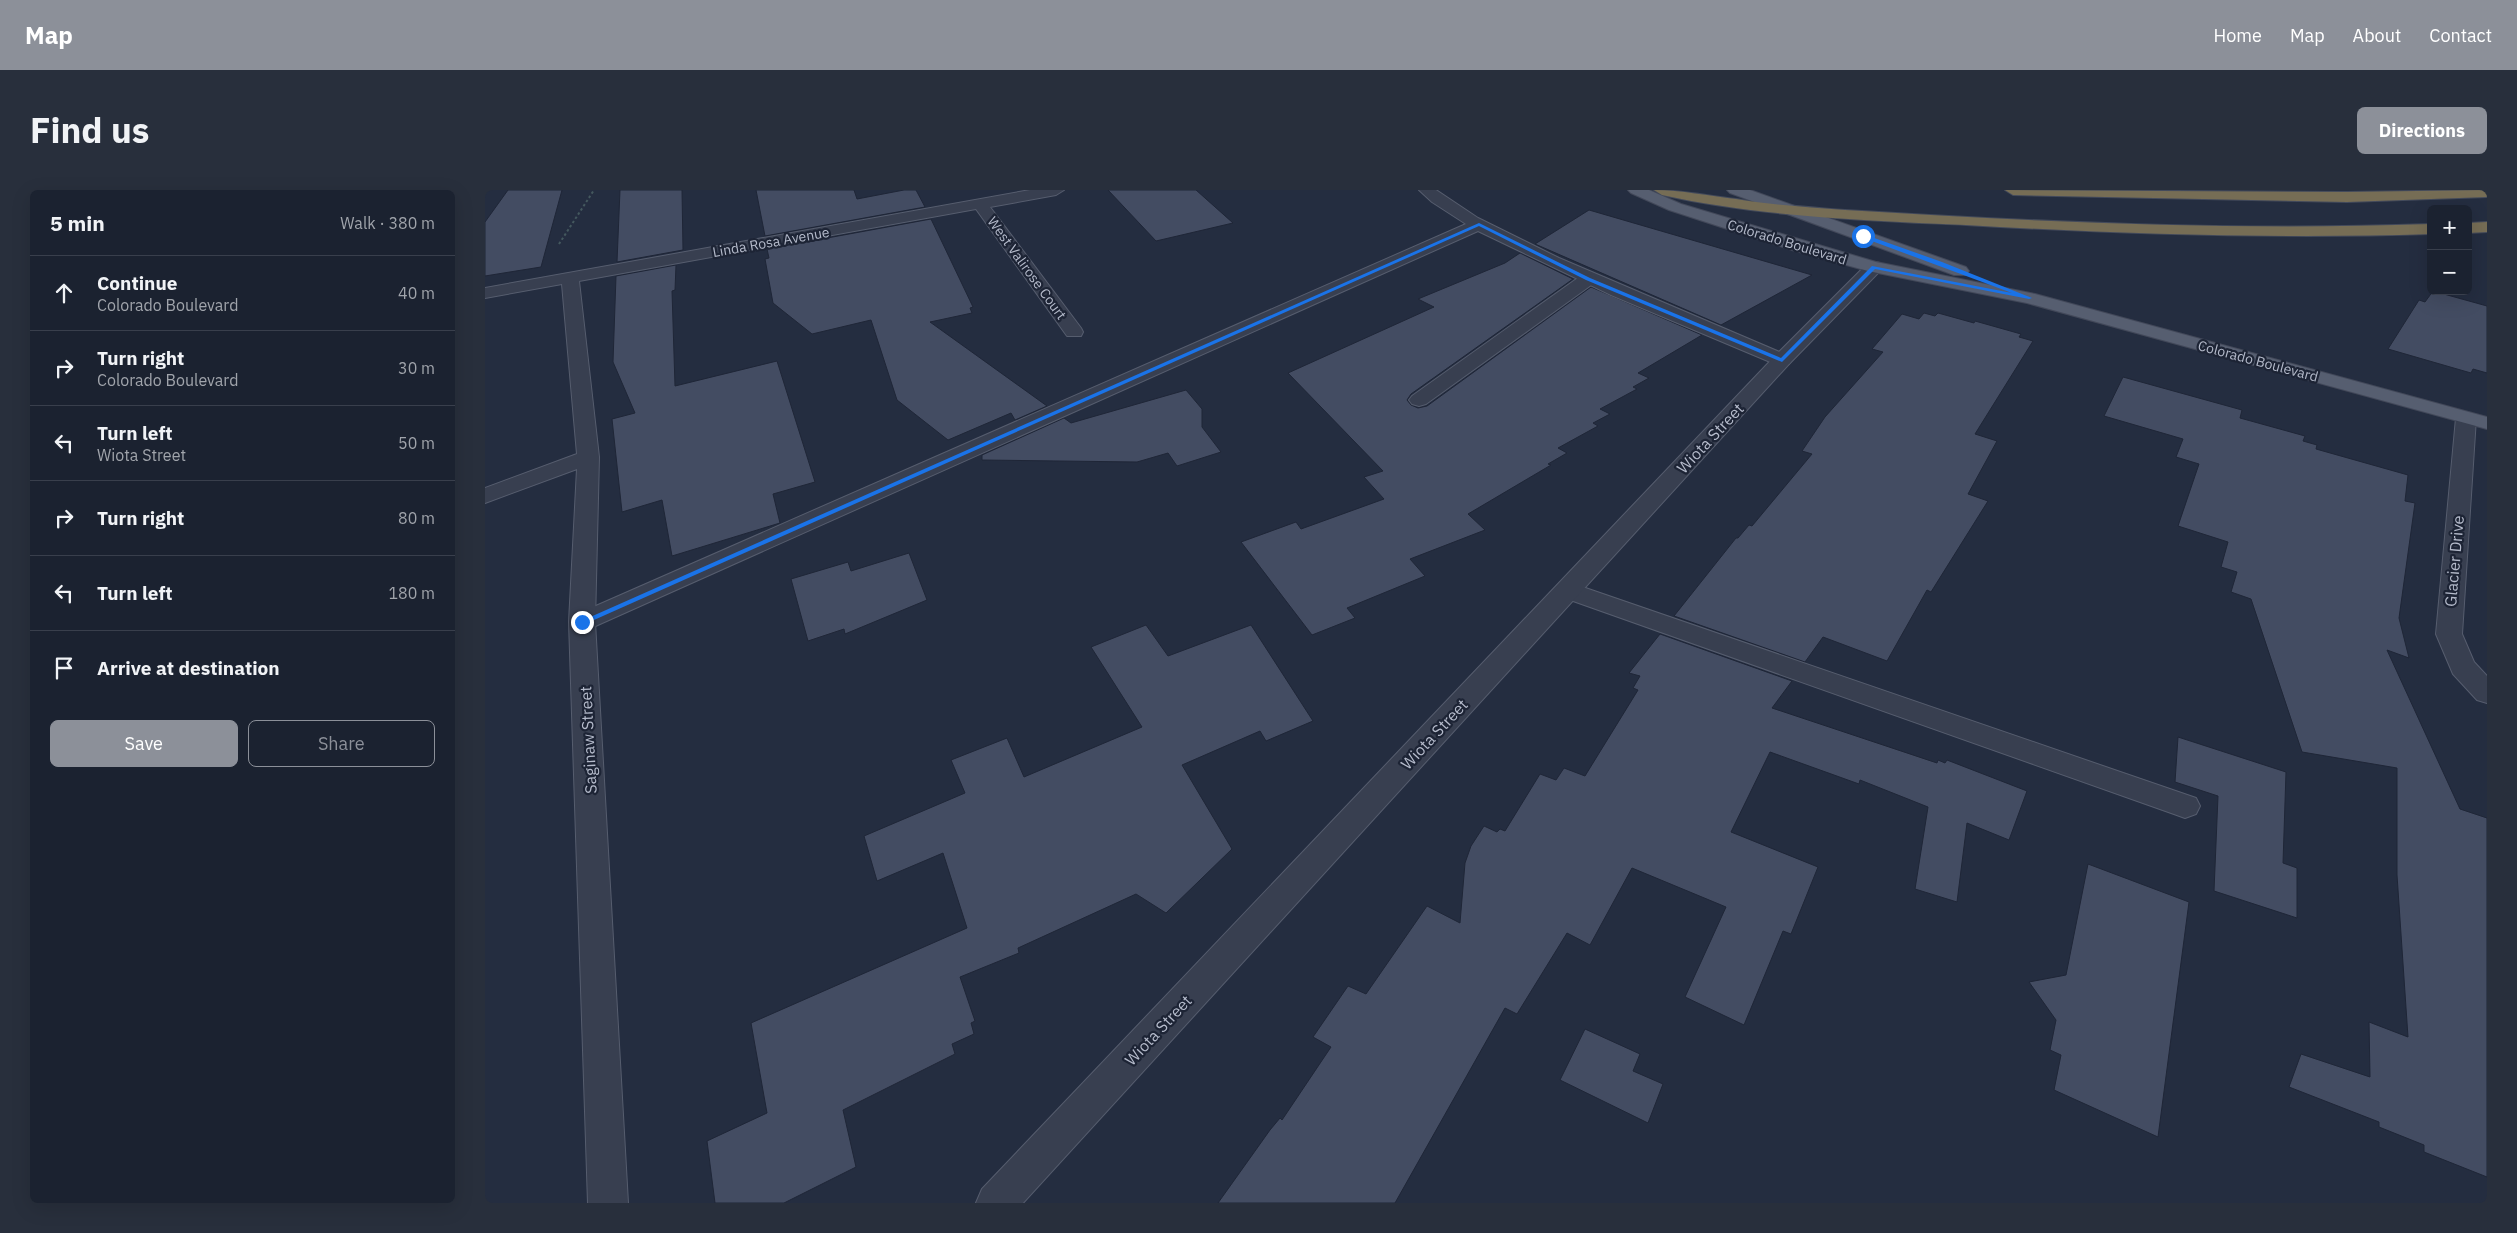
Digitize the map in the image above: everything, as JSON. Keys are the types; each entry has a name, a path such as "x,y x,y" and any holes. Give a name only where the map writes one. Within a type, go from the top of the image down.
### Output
{"highway":[{"path":"1661,190 1793,212 2159,231 2286,232 2427,229"},
{"path":"2013,190 2347,197 2487,192"},
{"path":"2472,228 2487,227"}],"main road":[{"name":"Colorado Boulevard","path":"1636,190 1675,207 1727,224 1874,267 2029,298 2476,420"},
{"name":"Colorado Boulevard","path":"1735,190 1940,263 2029,298"}],"street":[{"name":"Linda Rosa Avenue","path":"485,294 1057,190"},
{"path":"1427,190 1435,198 1479,224 1588,279 1782,360"},
{"name":"West Valirose Court","path":"980,204 1074,332"},
{"path":"582,622 1479,224"},
{"name":"Wiota Street","path":"996,1203 1782,360 1874,267"},
{"path":"1419,400 1588,279"},
{"name":"Saginaw Street","path":"562,280 588,457 582,622 608,1203"},
{"name":"Glacier Drive","path":"2476,420 2449,634 2462,667 2487,693"},
{"path":"485,496 588,457"},
{"path":"1568,590 2185,806"}],"path":[{"path":"562,280 549,260 594,190"}],"building":[{"path":"508,190 562,190 541,267 485,276 485,222"},
{"path":"620,190 682,190 683,250 617,262"},
{"path":"756,190 854,190 857,199 904,190 916,190 925,207 765,236"},
{"path":"1108,190 1196,190 1233,223 1156,241"},
{"path":"1589,210 1812,275 1721,325 1535,244"},
{"path":"931,219 973,307 970,308 972,313 930,322 1047,406 1015,420 1011,413 948,440 897,400 871,320 812,334 773,303 765,259 769,258 767,249"},
{"path":"1520,253 1573,279 1411,394 1407,400 1411,405 1418,408 1427,406 1591,287 1702,335 1638,373 1649,378 1633,387 1637,389 1600,409 1610,414 1593,423 1598,426 1558,448 1567,453 1548,464 1551,465 1468,514 1485,530 1410,559 1425,576 1347,608 1355,618 1312,635 1241,542 1296,522 1301,529 1384,499 1364,477 1383,471 1288,373 1434,307 1418,299 1505,263"},
{"path":"676,265 675,290 672,291 675,386 777,361 815,482 773,494 780,523 672,556 662,500 622,512 612,419 635,413 613,362 616,276"},
{"path":"2430,295 2447,295 2487,306 2487,373 2473,369 2471,373 2388,349 2419,300 2425,302"},
{"path":"1924,313 1935,316 1938,313 1974,323 1975,321 2021,334 2019,337 2033,341 1975,434 1997,441 1968,494 1988,501 1931,592 1927,590 1887,661 1823,637 1805,662 1674,616 1736,538 1749,525 1752,526 1812,454 1802,451 1825,417 1883,352 1872,349 1902,314 1919,319"},
{"path":"2123,377 2242,410 2240,418 2305,436 2303,441 2317,445 2316,449 2408,475 2405,501 2415,503 2399,618 2409,658 2387,650 2460,809 2487,818 2487,1177 2424,1152 2424,1145 2379,1127 2379,1122 2289,1087 2301,1054 2370,1077 2369,1022 2408,1037 2397,875 2397,768 2302,752 2251,599 2231,592 2237,572 2221,567 2228,542 2178,526 2199,464 2176,457 2183,439 2104,416"},
{"path":"1186,390 1202,409 1202,427 1221,452 1177,466 1168,453 1137,462 982,460 982,455 1064,418 1071,423"},
{"path":"909,553 927,600 845,634 844,629 808,641 791,579 848,562 851,571"},
{"path":"1146,625 1168,656 1251,625 1313,721 1266,741 1260,731 1182,765 1232,849 1166,913 1136,894 1018,948 1019,953 960,977 975,1021 971,1023 974,1034 952,1044 955,1054 843,1110 856,1167 784,1203 715,1203 707,1141 767,1113 751,1023 967,928 943,853 877,881 864,836 965,793 951,760 1007,738 1024,777 1142,727 1091,647"},
{"path":"1660,634 1792,681 1772,708 1937,763 1938,760 1945,763 1947,760 2027,791 2009,840 1967,823 1957,902 1915,889 1928,807 1860,780 1859,784 1770,752 1731,832 1818,867 1791,934 1783,931 1744,1025 1685,997 1726,907 1632,868 1590,945 1567,933 1517,1014 1505,1008 1395,1203 1218,1203 1270,1130 1280,1118 1282,1120 1331,1047 1313,1037 1348,986 1366,994 1427,906 1460,923 1465,863 1471,846 1484,826 1497,832 1500,829 1505,831 1540,774 1556,780 1564,768 1585,776 1638,690 1633,688 1640,676 1629,673"},
{"path":"2178,737 2286,772 2283,863 2297,868 2297,918 2214,891 2218,796 2175,782"},
{"path":"2088,864 2189,902 2158,1137 2054,1090 2061,1055 2050,1050 2056,1020 2029,982 2066,975"},
{"path":"1585,1029 1640,1054 1633,1071 1663,1084 1648,1123 1560,1080"}],"route":[{"path":"582,622 1479,224 1588,279 1782,360 1874,267 2029,298 1940,263 1863,236"}]}
